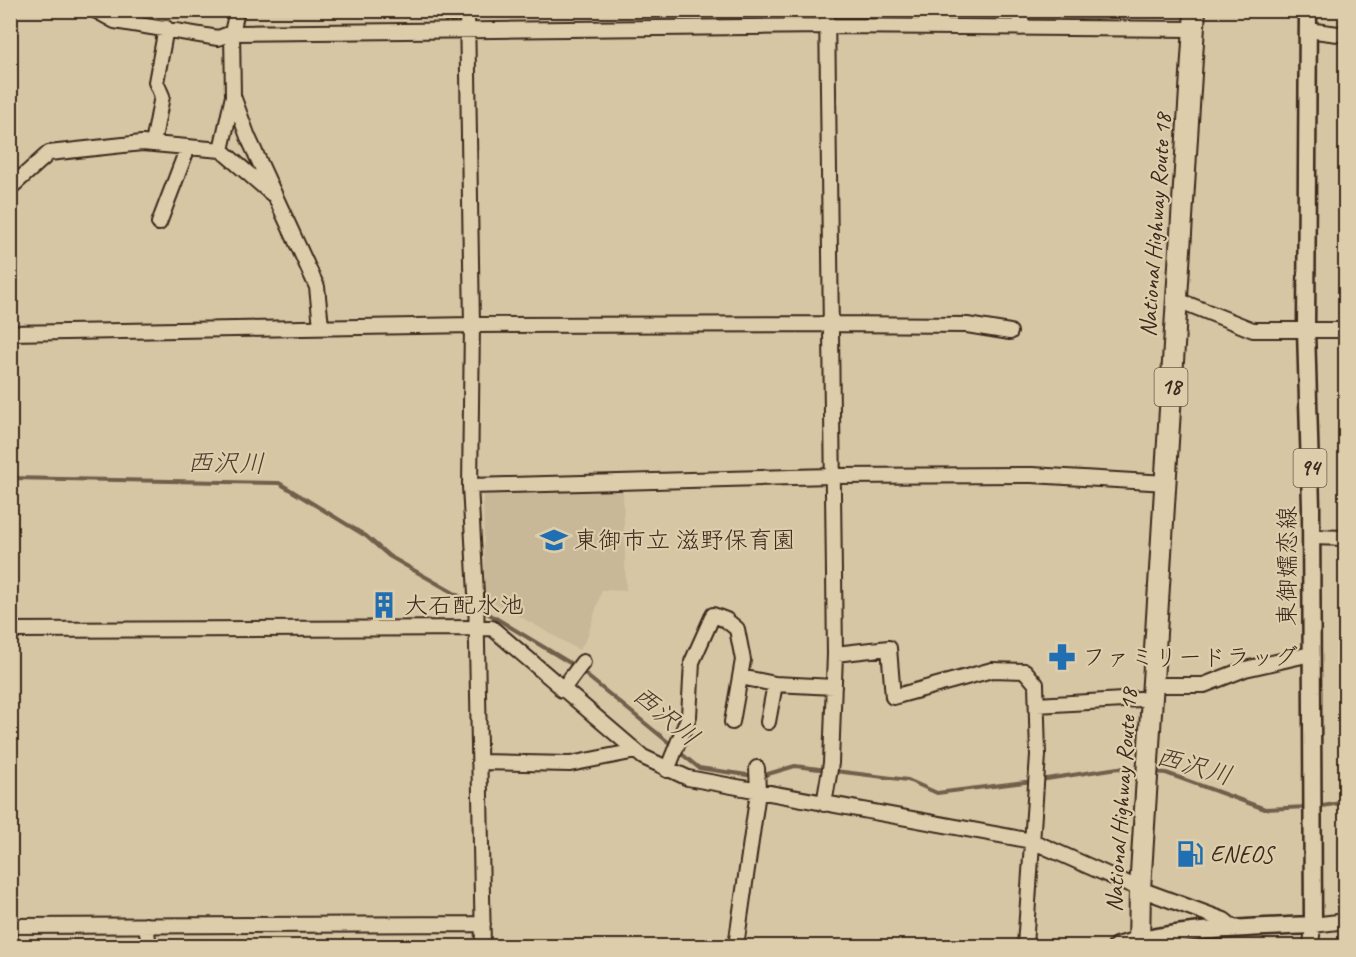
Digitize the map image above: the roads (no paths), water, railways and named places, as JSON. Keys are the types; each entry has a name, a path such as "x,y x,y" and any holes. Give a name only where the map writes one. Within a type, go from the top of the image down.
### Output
{"highway":[{"name":"National Highway Route 18","path":"1139,943 1140,889 1167,483 1175,299 1194,20"}],"main road":[{"name":"東御嬬恋線","path":"1308,10 1306,329 1311,537 1312,925"},
{"path":"1117,946 1235,928 1312,925"}],"street":[{"path":"95,10 116,21 218,38 232,33 468,29 827,26 1021,28 1194,20"},
{"path":"221,150 233,96 232,33 237,10"},
{"path":"467,10 472,325 470,486 476,594 483,946"},
{"path":"824,804 831,764 835,654 827,10"},
{"path":"1021,10 1021,28"},
{"path":"153,144 162,96 156,81 166,28"},
{"path":"1307,30 1346,35"},
{"path":"233,96 274,195 317,287 321,326"},
{"path":"10,188 50,153 153,144 221,150 274,195"},
{"path":"159,223 188,147"},
{"path":"1175,299 1253,330 1346,330"},
{"path":"10,333 321,326 830,324 967,325 1010,332"},
{"path":"470,486 831,476 1032,475 1167,483"},
{"path":"1311,537 1346,538"},
{"path":"667,770 689,716 692,662 713,615 726,620 737,629 743,660 732,722"},
{"path":"10,630 476,621 492,628 636,751 667,770 688,778 758,788 824,804 1032,841 1140,889 1224,920 1235,928"},
{"path":"835,654 889,648 893,697 992,670 1025,671 1036,684 1038,755 1025,946"},
{"path":"1154,685 1204,685 1245,669 1311,654"},
{"path":"562,690 583,662"},
{"path":"740,677 775,684 834,687"},
{"path":"768,722 775,684"},
{"path":"1037,705 1140,699"},
{"path":"479,762 570,764 636,751"},
{"path":"736,946 758,788 757,768"},
{"path":"1311,946 1312,925 1346,921"},
{"path":"10,926 483,924"},
{"path":"146,925 149,946"}],"waterway":[{"name":"西沢川","path":"10,478 279,483 366,536 389,556 473,604"},
{"name":"西沢川","path":"479,608 575,666"},
{"name":"西沢川","path":"581,671 673,746"},
{"name":"西沢川","path":"678,751 699,768 754,776"},
{"name":"西沢川","path":"761,776 795,766 908,780 937,793 1033,781"},
{"name":"西沢川","path":"1040,780 1118,768 1143,771"},
{"name":"西沢川","path":"1153,772 1166,773 1265,809 1307,807"},
{"name":"西沢川","path":"1317,807 1346,802"},
{"path":"10,942 133,942 135,946"}],"place":[{"name":"東御市立 滋野保育園","path":"554,540"},
{"name":"大石配水池","path":"384,605"},
{"name":"ファミリードラッグ","path":"1062,657"},
{"name":"ENEOS","path":"1190,854"}]}
